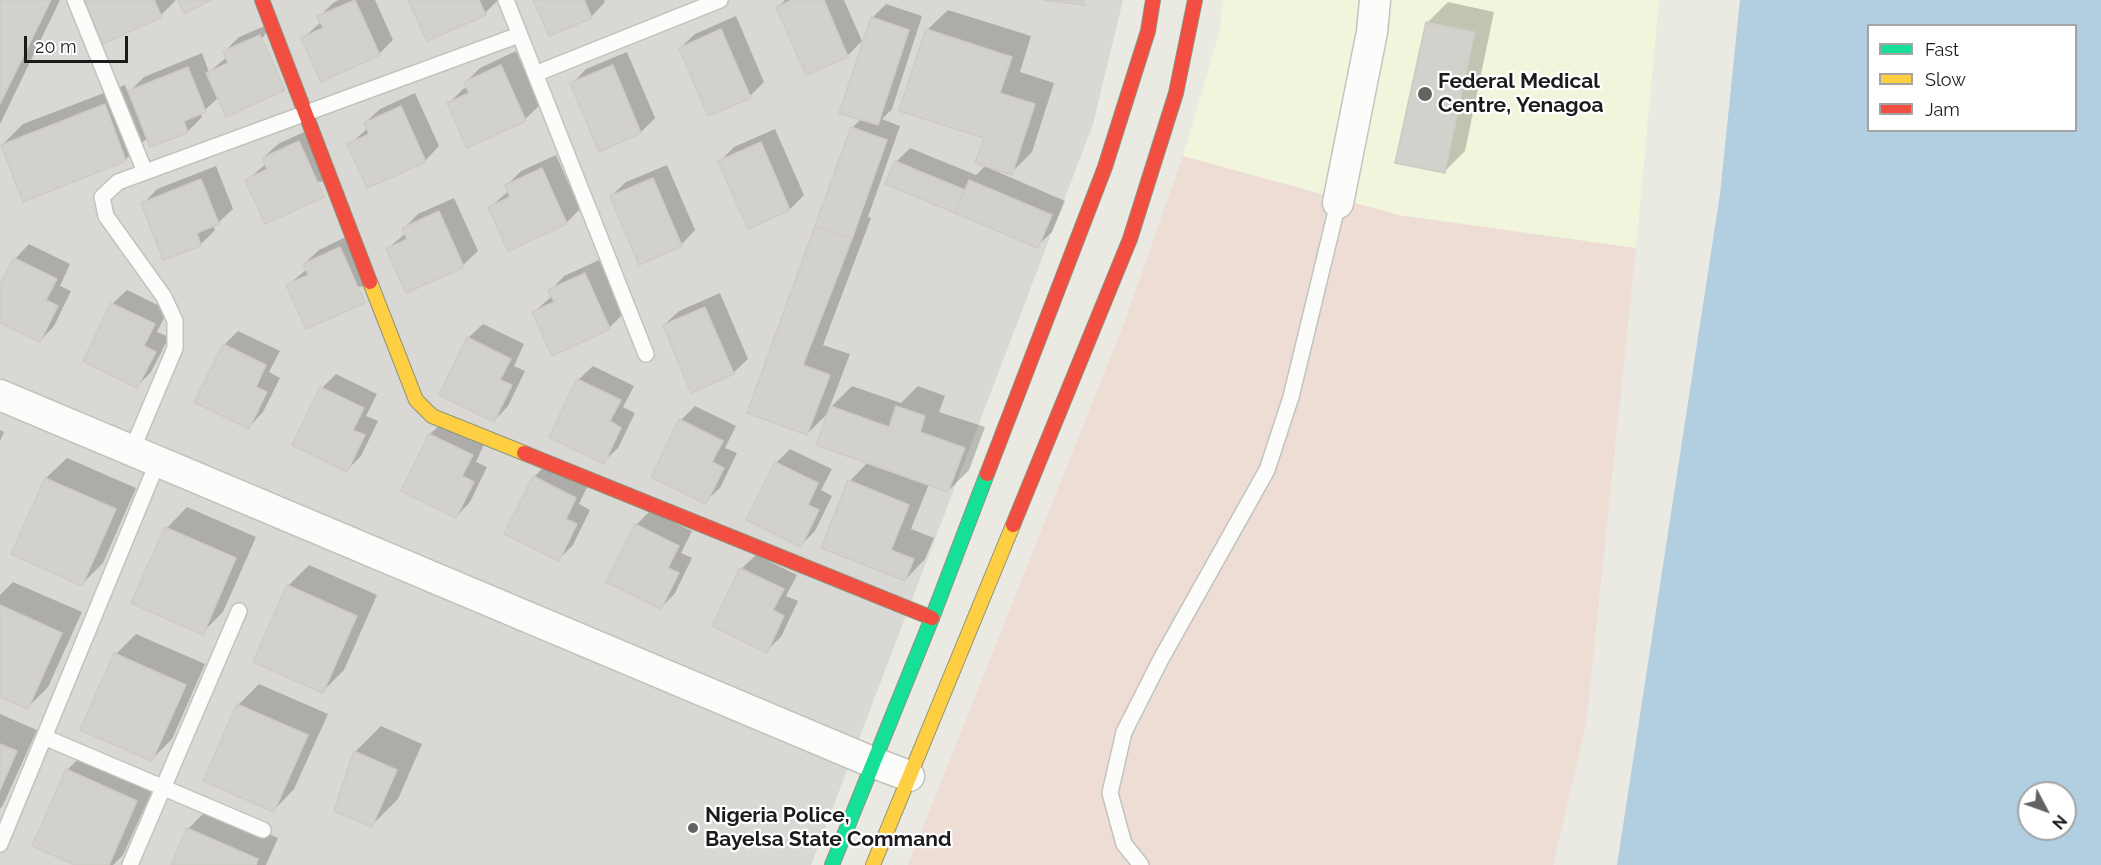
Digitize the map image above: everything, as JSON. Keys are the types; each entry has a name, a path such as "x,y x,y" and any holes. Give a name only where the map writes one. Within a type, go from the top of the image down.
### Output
{"street":[{"path":"262,0 407,380 416,400 432,416 932,618"},
{"path":"832,865 932,618 1105,167 1148,31 1153,0"},
{"path":"873,865 1130,239 1176,93 1195,0"},
{"path":"1338,203 1372,32 1375,0"},
{"path":"0,395 909,776"}],"lane":[{"path":"75,0 145,172"},
{"path":"506,0 646,354"},
{"path":"535,74 720,0"},
{"path":"0,844 44,737 145,456 175,348 175,321 164,297 106,216 102,197 118,182 519,35"},
{"path":"1141,865 1124,844 1110,793 1124,732 1161,659 1267,470 1291,397 1338,203"},
{"path":"129,865 239,611"},
{"path":"44,737 262,830"}],"shaded area":[{"path":"0,0 1123,0 1093,124 811,865 0,865"},
{"name":"Federal Medical Centre, Yenagoa","path":"1223,0 1659,0 1636,248 1399,215 1183,156 1219,33"},
{"path":"1183,156 1399,215 1636,248 1586,724 1553,865 908,865 1124,323"}],"water":[{"path":"1740,0 2101,0 2101,865 1617,865 1720,194"}],"building":[{"path":"0,0 51,0 0,104"},
{"path":"84,0 154,0 162,17 103,44"},
{"path":"178,0 212,0 184,13"},
{"path":"355,0 380,55 321,82 301,38 323,28 317,16"},
{"path":"408,0 479,0 486,15 427,41"},
{"path":"533,0 584,0 592,18 549,36"},
{"path":"792,0 824,0 848,57 806,75 776,7"},
{"path":"1044,0 1084,0 1084,5"},
{"path":"871,17 909,30 878,125 839,113"},
{"path":"1426,22 1475,32 1445,173 1395,163"},
{"path":"721,29 751,98 708,116 679,48"},
{"path":"926,29 1012,57 1000,93 1035,104 1012,175 975,163 984,138 899,111"},
{"path":"260,35 285,90 226,117 206,73 228,63 223,51"},
{"path":"501,65 526,121 467,148 447,103 469,93 464,82"},
{"path":"613,65 641,133 599,152 570,83"},
{"path":"188,67 206,112 184,121 188,133 150,147 128,91"},
{"path":"105,104 126,161 23,202 1,145"},
{"path":"401,106 426,162 367,188 347,144 369,134 364,123"},
{"path":"851,127 887,140 852,239 815,226"},
{"path":"299,141 324,197 265,224 245,180 267,169 262,158"},
{"path":"761,142 790,210 748,229 718,161"},
{"path":"895,161 965,190 955,213 885,184"},
{"path":"542,168 567,224 508,251 488,207 510,197 505,185"},
{"path":"653,178 682,246 639,265 610,196"},
{"path":"201,179 219,224 197,233 201,246 163,260 141,203"},
{"path":"969,180 1052,215 1038,248 955,213"},
{"path":"439,211 464,267 406,293 386,249 407,239 402,228"},
{"path":"815,226 852,239 803,365 830,375 807,435 747,413"},
{"path":"340,247 365,303 306,329 286,285 308,275 303,264"},
{"path":"14,258 57,279 46,300 58,306 40,342 0,323 0,285"},
{"path":"585,273 610,329 552,356 532,312 554,302 548,290"},
{"path":"111,303 155,324 144,346 156,352 137,388 83,361"},
{"path":"705,307 734,374 691,393 663,325"},
{"path":"467,337 511,359 500,380 512,385 494,422 439,395"},
{"path":"223,344 266,365 256,387 267,392 249,429 194,402"},
{"path":"577,379 621,400 610,421 621,428 604,464 549,437"},
{"path":"320,387 364,408 353,430 365,435 347,472 292,445"},
{"path":"830,406 889,427 896,406 925,416 920,432 965,448 948,492 816,445"},
{"path":"679,419 723,441 712,462 724,468 706,504 651,477"},
{"path":"429,434 473,455 462,476 474,482 456,518 401,491"},
{"path":"775,462 818,483 808,505 819,510 801,547 746,520"},
{"path":"533,476 576,498 566,519 577,524 559,561 504,534"},
{"path":"45,478 116,509 82,586 11,554"},
{"path":"848,480 909,505 891,550 914,559 905,581 821,548"},
{"path":"635,524 679,546 668,568 679,573 661,609 606,582"},
{"path":"165,527 236,558 203,635 131,603"},
{"path":"740,568 784,589 773,610 784,616 767,653 712,626"},
{"path":"287,585 357,616 323,693 253,662"},
{"path":"0,605 62,633 28,709 0,697"},
{"path":"114,653 186,685 152,761 80,730"},
{"path":"237,704 308,735 274,812 203,781"},
{"path":"0,744 17,751 0,790"},
{"path":"354,751 397,770 372,827 334,811"},
{"path":"66,769 137,801 109,865 75,865 32,846"},
{"path":"187,828 258,859 256,865 171,865"}],"traffic: fast":[{"path":"832,865 932,618 987,474"}],"traffic: slow":[{"path":"370,282 416,400 432,416 524,453"},
{"path":"873,865 1013,525"}],"traffic: jam":[{"path":"262,0 370,282"},
{"path":"987,474 1105,167 1148,31 1153,0"},
{"path":"1013,525 1130,239 1176,93 1195,0"},
{"path":"524,453 932,618"}],"place":[{"name":"Federal Medical Centre, Yenagoa","path":"1425,94"},
{"name":"Nigeria Police, Bayelsa State Command","path":"693,828"}]}
